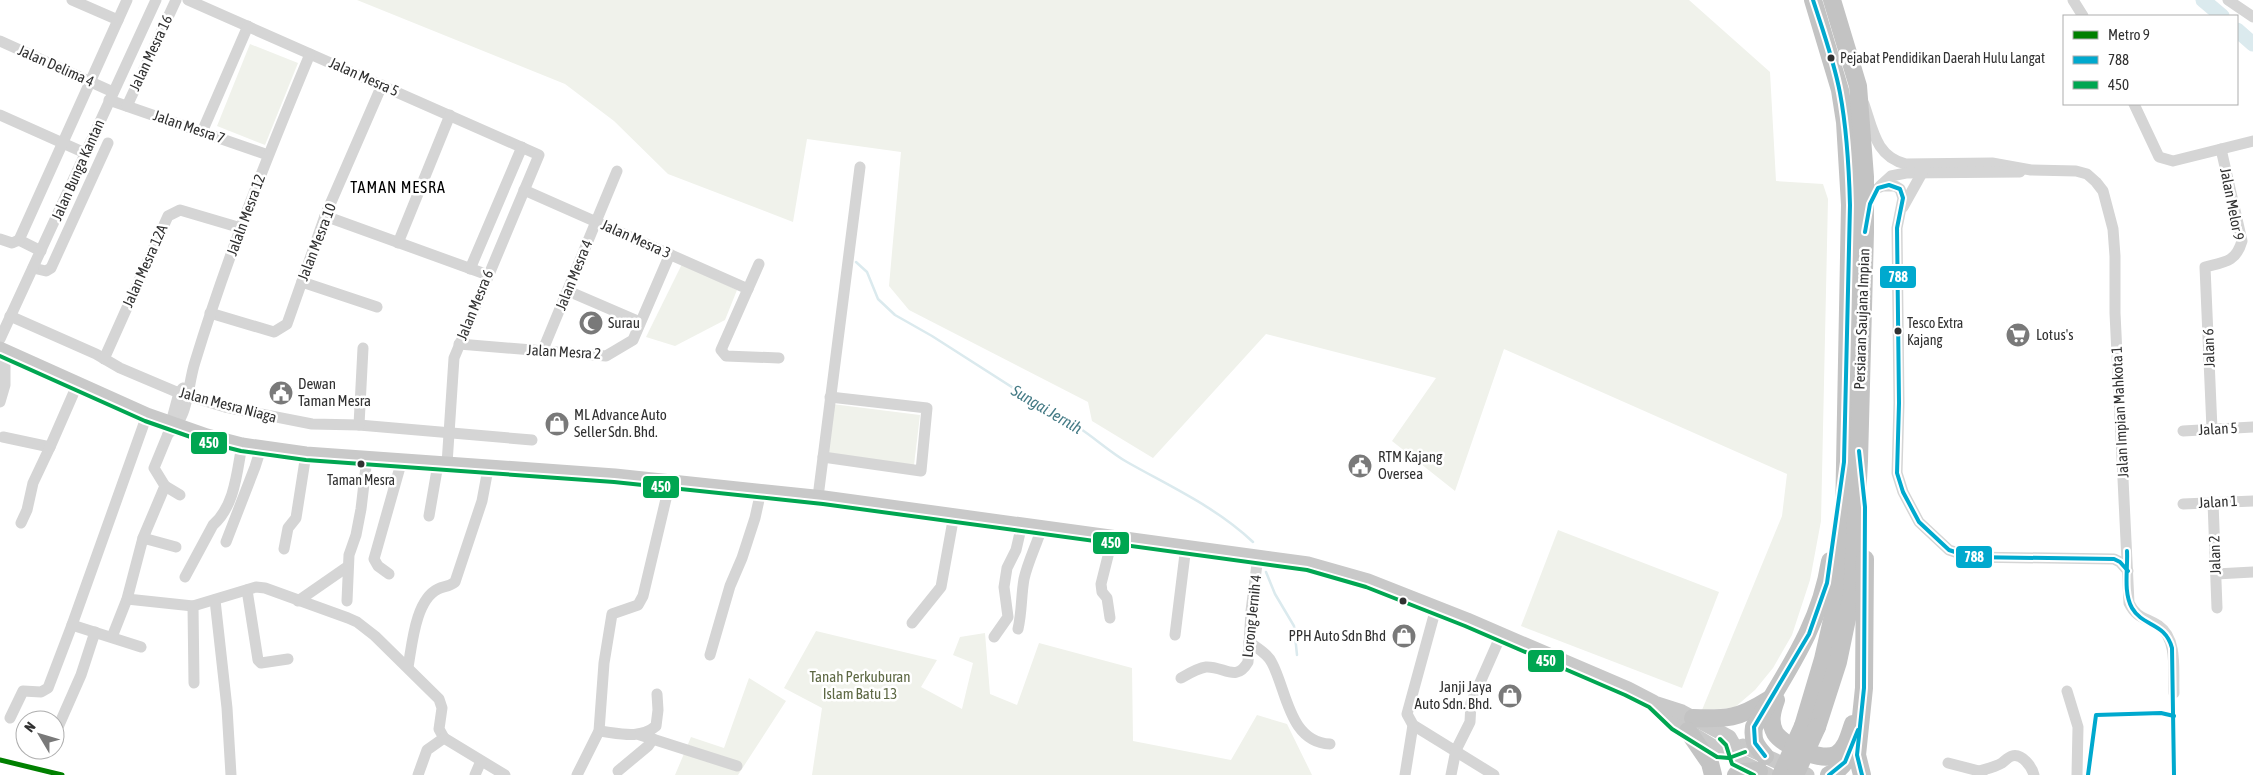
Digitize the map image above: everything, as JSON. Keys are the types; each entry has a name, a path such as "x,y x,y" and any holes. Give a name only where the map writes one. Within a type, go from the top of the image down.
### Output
{"highway":[{"name":"Persiaran Saujana Impian","path":"1813,0 1840,90 1849,164 1851,461"},
{"name":"Persiaran Saujana Impian","path":"1832,0 1858,86 1865,177 1865,232 1852,403"},
{"path":"1736,775 1764,767 1754,744 1754,727 1809,634 1827,583 1851,461"},
{"path":"1851,461 1865,507 1864,688 1857,755 1862,775"},
{"path":"1795,775 1810,727 1838,594 1851,461"},
{"path":"1788,672 1774,705 1771,719 1776,734 1784,742 1818,757 1829,757 1837,754 1846,744 1864,688"},
{"path":"1713,775 1710,763 1691,725 1729,719 1752,711 1771,699"},
{"path":"1782,775 1810,727"},
{"path":"1829,775 1838,771 1848,760 1859,728"}],"main road":[{"path":"2,347 172,428 242,445 306,454 402,460 488,469 615,476 818,497 1258,556 1334,570 1368,581 1436,608 1653,702 1676,724 1691,725 1720,751 1743,746 1764,767 1807,775"}],"street":[{"path":"72,0 118,20"},
{"path":"0,239 12,243 19,240 127,0"},
{"name":"Jalan Bunga Kantan","path":"2,347 10,316 156,0"},
{"name":"Jalan Mesra 16","path":"127,106 176,0"},
{"name":"Jalan Mesra 5","path":"188,0 539,155"},
{"path":"2074,0 2082,15"},
{"path":"2228,0 2253,17"},
{"path":"202,132 248,26"},
{"name":"Jalan Delima 4","path":"0,41 90,82 111,96"},
{"name":"Jalaln Mesra 12","path":"166,486 154,468 172,428 190,379 210,313 268,155 310,54"},
{"name":"Jalan Mesra 10","path":"210,313 274,332 287,324 326,216 382,85"},
{"path":"1858,86 1882,150 1896,162 1923,168"},
{"name":"Jalan Mesra 7","path":"111,96 127,106 268,155"},
{"path":"2134,105 2159,157 2173,161 2253,141"},
{"path":"0,115 85,153"},
{"path":"398,243 450,115"},
{"path":"33,268 46,271 50,268 108,143"},
{"path":"470,268 522,147"},
{"name":"Jalan Melor 9","path":"2206,267 2228,261 2238,254 2242,241 2221,149"},
{"name":"Jalan Mesra 6","path":"429,516 443,464 448,434 454,358 539,155"},
{"name":"Jalan Impian Mahkota 1","path":"1923,168 1992,164 2031,170 2076,171 2087,174 2103,191 2113,229 2115,256 2115,313 2129,602 2140,618 2158,625 2166,632 2172,645 2174,692"},
{"path":"818,497 860,167"},
{"path":"1865,232 1870,204 1878,188 1891,176 1923,168"},
{"path":"1902,208 1923,168"},
{"name":"Jalan Mesra 4","path":"542,352 617,171"},
{"path":"1878,188 1889,185 1900,189 1903,198 1896,228 1899,403 1897,473 1903,492 1920,522 1949,550 1970,557 2114,559 2128,570"},
{"name":"Jalan Mesra 3","path":"524,190 748,289"},
{"name":"Jalan Mesra 12A","path":"104,359 168,216 180,210 241,228"},
{"path":"326,216 488,275"},
{"path":"19,240 41,251"},
{"name":"Jalan Mesra 2","path":"459,344 606,356 632,340 670,254"},
{"path":"759,264 721,350 726,356 779,358"},
{"name":"Jalan 6","path":"2206,267 2212,429"},
{"path":"302,282 377,307"},
{"path":"568,291 640,322"},
{"name":"Jalan Mesra Niaga","path":"10,316 120,368 184,394 225,407 312,424 359,425 532,440"},
{"path":"0,402 5,385 2,347"},
{"path":"359,425 363,348"},
{"path":"21,522 27,510 33,483 78,383"},
{"path":"823,457 921,471 927,408 830,397"},
{"path":"10,718 23,692 41,692 48,688 147,415"},
{"name":"Jalan 5","path":"2183,430 2253,427"},
{"path":"3,437 50,447"},
{"path":"185,578 213,525 219,520 229,503 242,445"},
{"path":"226,542 261,448"},
{"path":"284,550 288,528 296,518 306,454"},
{"path":"348,601 347,567 362,509 367,458"},
{"path":"389,574 378,566 374,559 402,460"},
{"path":"408,667 416,621 424,604 437,589 449,588 455,582 482,502 488,469"},
{"path":"577,775 599,731 604,663 612,614 638,605 643,596 670,482"},
{"path":"112,637 127,599 143,538 166,486 180,495"},
{"path":"710,654 730,586 742,558 755,518 761,491"},
{"name":"Jalan 1","path":"2183,504 2253,500"},
{"name":"Jalan 2","path":"2213,502 2217,608"},
{"path":"912,623 941,587 954,515"},
{"path":"994,638 1008,617 1004,587 1007,568 1016,550 1022,524"},
{"path":"1018,629 1022,616 1021,600 1025,577 1042,527"},
{"path":"1110,618 1107,598 1102,592 1101,584 1112,536"},
{"path":"143,538 176,547"},
{"path":"1175,634 1186,546"},
{"path":"2114,559 2127,550"},
{"name":"Lorong Jernih 4","path":"1181,678 1207,667 1240,672 1248,662 1258,556"},
{"path":"298,601 347,567"},
{"path":"2216,574 2253,572"},
{"path":"127,599 193,606 256,587 266,588 357,622 408,667 439,699 442,708 438,729 444,738 505,775"},
{"path":"247,590 257,658 261,663 288,659"},
{"path":"215,600 227,708 231,775"},
{"path":"193,606 194,683"},
{"path":"1436,608 1407,714 1413,725 1494,775"},
{"path":"72,625 141,647"},
{"path":"65,711 81,675 95,632"},
{"path":"1451,775 1456,750 1470,722 1471,703 1501,635"},
{"path":"1249,642 1272,662 1288,708 1298,727 1321,744 1330,744"},
{"path":"2067,691 2078,727 2077,775"},
{"path":"640,735 656,726 657,694"},
{"path":"1405,775 1413,725"},
{"path":"599,731 640,735 737,766"},
{"path":"418,775 427,750 444,738"},
{"path":"618,770 648,746 653,739"},
{"path":"1948,763 1980,773 2003,763 2011,756 2016,756 2028,762 2034,775"},
{"path":"475,775 481,761"}],"green space":[{"path":"357,0 1689,0 1770,72 1776,181 1823,184 1828,199 1821,521 1810,580 1792,635 1773,668 1755,690 1734,708 1702,710 1782,516 1787,474 1504,349 1455,491 1392,441 1436,378 1266,334 1153,458 1092,421 1088,402 909,310 889,286 901,152 807,139 793,222 668,174 614,121 565,84"},
{"path":"250,44 298,63 265,145 217,126"},
{"path":"682,264 737,290 725,320 675,346 646,337"},
{"path":"832,404 920,415 914,465 826,455"},
{"path":"1558,530 1719,592 1682,688 1521,626"},
{"name":"Tanah Perkuburan Islam Batu 13","path":"816,631 937,660 921,687 962,709 973,663 953,655 960,637 985,633 990,694 1017,705 1039,643 1132,668 1133,741 1231,760 1257,715 1287,724 1312,775 812,775 822,708 784,688"},
{"path":"749,678 786,701 738,775 675,775 691,737 724,748"}],"waterway":[{"path":"2203,0 2221,15"},
{"path":"2238,31 2253,44"},
{"name":"Sungai Jernih","path":"856,262 867,272 878,299 895,315 932,336 1057,416 1076,425 1127,462 1224,518 1253,542"},
{"name":"Sungai Jernih","path":"1266,572 1275,594 1294,626 1297,655"}],"metro line":[{"name":"9","path":"0,760 62,775"}],"transit line":[{"name":"788","path":"1765,756 1755,743 1754,727 1809,634 1827,583 1844,462 1850,205 1848,163 1838,81 1813,0"},
{"name":"788","path":"1865,232 1870,204 1878,188 1889,185 1900,189 1903,198 1897,228 1899,403 1897,473 1903,492 1919,522 1949,550 1970,557 2114,559 2120,562 2128,571"},
{"name":"450","path":"0,356 145,421 205,442 241,451 306,460 614,482 823,504 1307,570 1366,587 1465,626 1625,695 1649,707 1672,729 1717,757 1729,758 1745,752"},
{"name":"788","path":"1859,451 1865,507 1864,688 1857,755 1862,775"},
{"name":"788","path":"2127,551 2129,602 2142,619 2164,633 2172,648 2174,775"},
{"name":"788","path":"2088,775 2096,715 2161,713 2174,716"},
{"name":"788","path":"1829,775 1845,762 1858,730"},
{"name":"450","path":"1720,739 1726,745 1732,764 1754,775"}],"place":[{"name":"Pejabat Pendidikan Daerah Hulu Langat","path":"1831,58"},
{"name":"Surau","path":"591,323"},
{"name":"Tesco Extra Kajang","path":"1898,331"},
{"name":"Lotus's","path":"2018,335"},
{"name":"Dewan Taman Mesra","path":"281,393"},
{"name":"ML Advance Auto Seller Sdn. Bhd.","path":"557,424"},
{"name":"Taman Mesra","path":"361,464"},
{"name":"RTM Kajang Oversea","path":"1360,466"},
{"name":"PPH Auto Sdn Bhd","path":"1404,636"},
{"name":"Janji Jaya Auto Sdn. Bhd.","path":"1510,696"}],"district":[{"name":"TAMAN MESRA","path":"398,187"}]}
